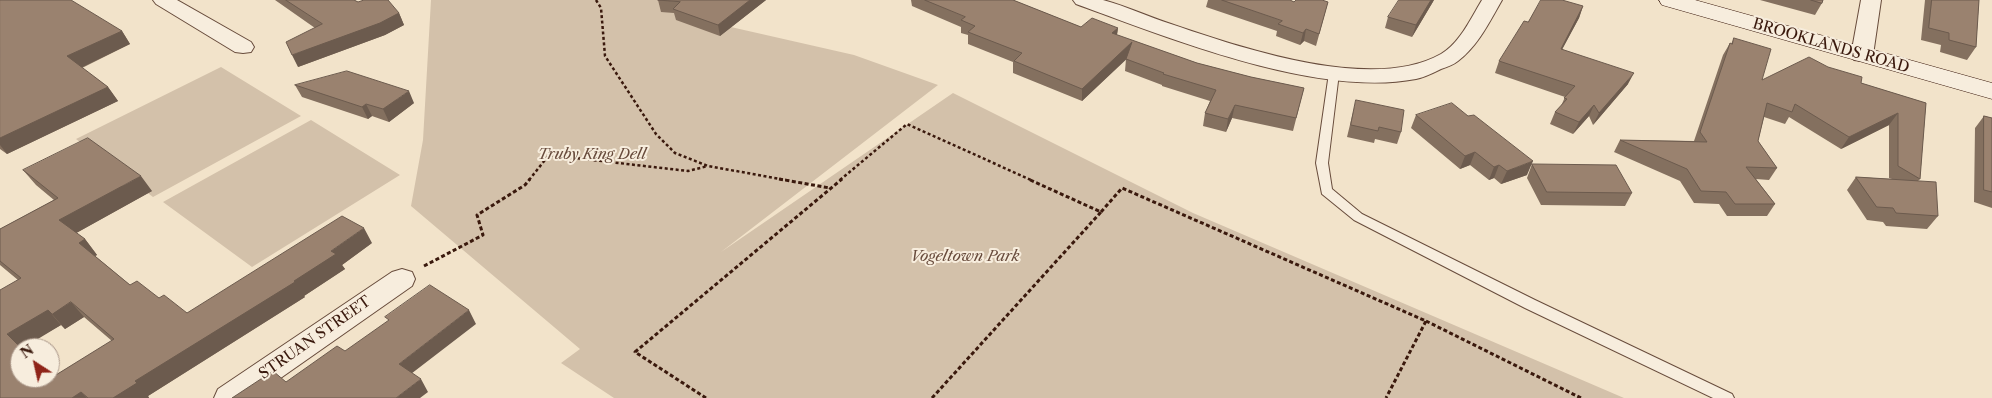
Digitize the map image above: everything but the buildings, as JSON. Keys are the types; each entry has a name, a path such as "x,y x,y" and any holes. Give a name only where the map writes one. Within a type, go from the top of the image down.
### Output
{"street":[{"path":"163,0 243,47"},
{"path":"1083,0 1207,44 1267,60 1334,73 1369,76 1403,74 1430,68 1449,58 1464,44 1492,0"},
{"name":"BROOKLANDS ROAD","path":"1670,0 1992,91"},
{"path":"1862,55 1871,0"},
{"name":"STRUAN STREET","path":"228,398 402,278"}],"lane":[{"path":"1334,73 1322,163 1326,191 1358,217 1530,304 1727,398"}],"path":[{"path":"596,0 601,8 605,56 651,126 675,153 708,166 831,188"},
{"path":"706,398 634,352 907,124 1101,212"},
{"path":"402,278 483,235 477,215 525,185 549,155 589,161 688,170 708,166"},
{"path":"932,398 1122,188 1426,321 1581,398"},
{"path":"1386,398 1426,321"}],"green space":[{"path":"431,0 678,0 700,20 854,55 938,85 721,252 953,93 1193,213 1624,398 614,398 561,363 580,349 411,206 423,140"},
{"path":"221,67 301,116 153,197 76,139"},
{"path":"311,120 400,175 252,267 163,202"}],"park label":[{"name":"Truby King Dell","path":"592,155"},
{"name":"Vogeltown Park","path":"965,257"}]}
